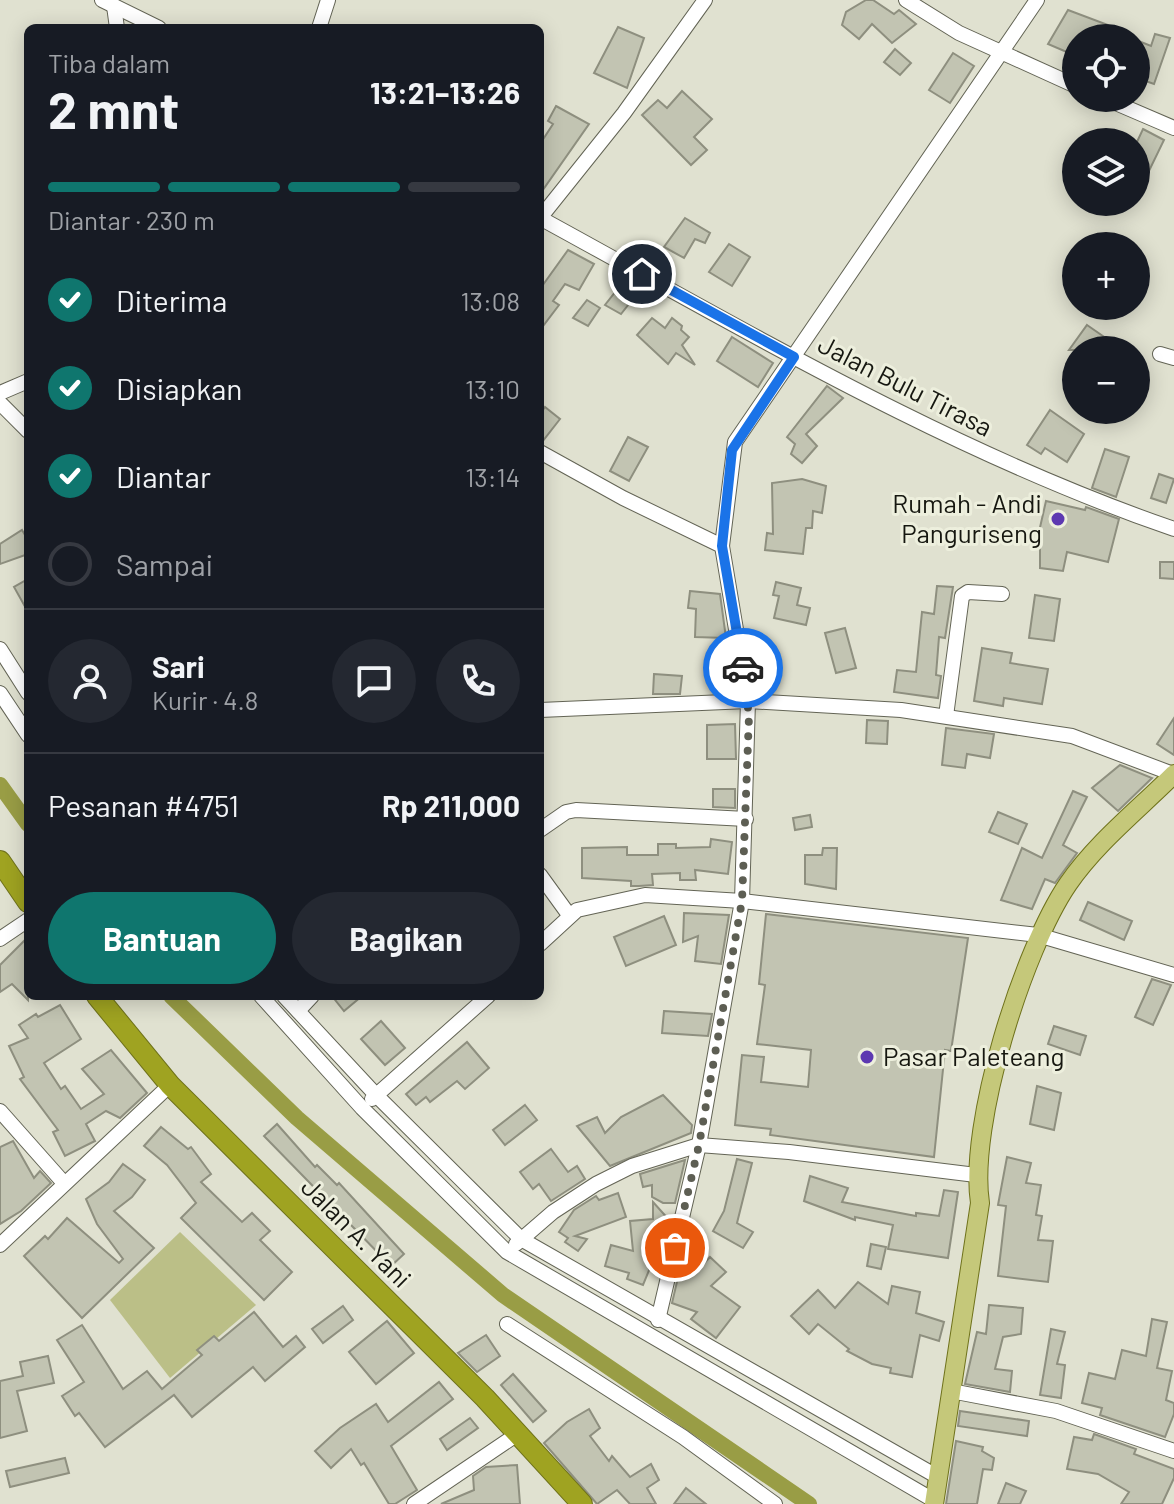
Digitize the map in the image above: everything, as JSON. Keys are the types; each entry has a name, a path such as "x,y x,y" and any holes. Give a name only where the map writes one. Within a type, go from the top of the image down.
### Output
{"highway":[{"path":"0,861 24,896"},
{"name":"Jalan A. Yani","path":"100,1000 170,1085 519,1433 582,1504"}],"main road":[{"path":"935,1502 980,1203 976,1175 1004,1038 1038,935 1073,877 1174,774"}],"street":[{"path":"320,24 328,0"},
{"path":"544,213 624,113 705,0"},
{"path":"906,0 1001,55 1062,80"},
{"path":"658,1320 699,1145 742,901 748,701 722,546 735,442 1037,0"},
{"path":"108,3 116,24"},
{"path":"108,3 151,24"},
{"path":"1137,112 1174,128"},
{"name":"Jalan Bulu Tirasa","path":"544,220 794,357 969,446 1099,504 1174,529"},
{"path":"0,393 24,383"},
{"path":"0,403 24,427"},
{"path":"544,454 623,498 722,546"},
{"path":"946,716 962,596 968,592 1002,594"},
{"path":"0,649 24,687"},
{"path":"0,693 24,729"},
{"path":"544,710 748,701 946,716 1072,736 1174,774"},
{"path":"544,827 566,812 576,810 746,819"},
{"path":"544,881 569,915"},
{"path":"544,940 569,915 589,904 645,895 742,901 1038,935 1174,975"},
{"path":"0,939 24,923"},
{"path":"265,1000 362,1108 507,1252 935,1502"},
{"path":"288,1000 376,1095 521,1239 658,1320 938,1477"},
{"path":"290,1028 310,1000"},
{"path":"362,1108 483,1000"},
{"path":"0,1245 63,1182 170,1085"},
{"path":"0,1111 63,1182"},
{"path":"507,1252 553,1212 596,1184 632,1166 699,1145 789,1152 976,1175"},
{"path":"507,1324 683,1437 775,1504"},
{"path":"951,1391 1056,1411 1174,1451"},
{"path":"414,1504 519,1433"}],"green space":[{"path":"180,1232 256,1305 170,1378 110,1300"}],"building":[{"path":"866,0 873,0 894,14 899,10 916,24 892,43 872,24 859,39 842,25 846,12"},
{"path":"1068,10 1105,24 1062,24 1062,50 1048,44"},
{"path":"618,27 644,38 627,88 594,73"},
{"path":"1155,34 1170,38 1154,84 1150,83 1151,46"},
{"path":"895,49 911,63 900,75 884,62"},
{"path":"953,53 974,66 950,103 929,90"},
{"path":"682,91 712,119 694,137 707,150 691,165 642,115 658,100 667,108"},
{"path":"556,106 589,124 544,188 544,138 553,124 548,121"},
{"path":"1150,133 1164,140 1150,169"},
{"path":"685,218 710,233 705,243 695,239 684,258 664,247"},
{"path":"729,244 750,257 732,286 709,272"},
{"path":"568,250 594,264 579,290 565,284 553,301 559,305 544,325 544,283"},
{"path":"627,277 643,286 621,314 605,305"},
{"path":"587,300 600,308 588,326 573,318"},
{"path":"652,318 665,328 672,318 682,326 681,330 689,337 682,345 695,365 676,353 668,364 637,335"},
{"path":"1087,325 1103,336 1079,336"},
{"path":"732,337 773,363 758,387 717,361"},
{"path":"827,386 843,398 806,434 817,446 802,463 791,454 795,444 787,437"},
{"path":"544,408 560,419 544,439"},
{"path":"1050,410 1062,418 1062,424 1070,424 1084,434 1067,462 1045,448 1041,454 1027,445"},
{"path":"628,437 648,447 629,481 610,471"},
{"path":"1105,449 1129,457 1116,497 1092,488"},
{"path":"1159,474 1174,479 1166,503 1151,498"},
{"path":"802,479 826,486 822,513 813,511 812,528 806,528 803,554 765,550 767,533 773,534 772,483"},
{"path":"1046,501 1085,510 1086,507 1119,519 1108,562 1067,552 1063,571 1040,568 1040,546 1036,545"},
{"path":"22,530 24,555 0,564 0,544"},
{"path":"1160,562 1174,562 1174,579 1160,578"},
{"path":"24,581 24,605 14,587"},
{"path":"776,582 801,588 797,605 810,608 806,625 774,618 779,596 773,595"},
{"path":"937,586 953,587 945,638 939,637 936,675 941,676 938,698 894,692 897,670 916,672 922,612 934,614"},
{"path":"690,591 720,594 726,638 695,637 696,609 688,608"},
{"path":"1035,595 1060,599 1054,641 1029,638"},
{"path":"845,628 856,668 836,673 825,633"},
{"path":"982,648 1012,653 1010,663 1048,669 1042,704 1004,698 1003,706 974,701"},
{"path":"654,674 682,676 680,694 653,694"},
{"path":"1174,718 1174,755 1157,744"},
{"path":"867,720 888,721 887,744 866,743"},
{"path":"735,724 736,759 707,759 707,725"},
{"path":"946,728 994,734 990,758 967,754 965,768 942,765"},
{"path":"1120,765 1152,778 1118,811 1092,788"},
{"path":"713,789 735,789 735,808 713,807"},
{"path":"1073,791 1087,797 1063,845 1077,853 1055,883 1045,879 1032,909 1001,900 1022,848 1042,858"},
{"path":"998,812 1027,824 1018,844 989,832"},
{"path":"810,815 812,827 795,830 793,818"},
{"path":"711,839 732,842 728,874 695,870 696,880 680,880 680,873 652,874 653,885 639,886 631,886 631,881 582,878 582,848 627,847 627,855 658,855 658,844 676,844 676,848 710,847"},
{"path":"823,848 837,848 836,889 805,884 805,855 822,855"},
{"path":"1088,902 1132,921 1124,940 1080,920"},
{"path":"684,913 729,915 721,964 695,961 698,936 683,942"},
{"path":"766,914 968,938 951,1051 945,1050 934,1157 770,1135 771,1129 735,1125 742,1055 764,1057 761,1082 808,1087 811,1050 757,1044 765,985 759,984"},
{"path":"664,916 676,945 626,966 614,937"},
{"path":"24,941 24,996 12,984 0,992 0,965"},
{"path":"1152,979 1171,985 1153,1025 1135,1017"},
{"path":"335,1000 357,1000 344,1011"},
{"path":"60,1005 81,1039 44,1063 61,1089 65,1086 81,1109 104,1094 82,1069 111,1050 147,1093 120,1118 106,1111 86,1124 95,1141 65,1156 53,1132 58,1130 20,1079 24,1077 9,1046 28,1038 19,1025 36,1014 38,1017"},
{"path":"664,1011 712,1014 708,1036 662,1033"},
{"path":"381,1021 405,1048 385,1065 361,1039"},
{"path":"1054,1026 1086,1036 1080,1055 1048,1044"},
{"path":"467,1042 489,1068 465,1089 457,1081 430,1102 426,1097 416,1105 406,1094"},
{"path":"1037,1086 1061,1093 1054,1130 1030,1124"},
{"path":"663,1095 692,1125 691,1133 610,1166 577,1126 597,1117 605,1133 621,1117"},
{"path":"525,1105 537,1120 505,1145 493,1130"},
{"path":"277,1124 315,1167 317,1165 337,1185 339,1183 404,1254 391,1266 264,1136"},
{"path":"161,1127 188,1149 191,1147 211,1174 201,1182 242,1222 252,1213 270,1231 260,1240 292,1272 264,1300 181,1218 196,1203 167,1165 144,1146"},
{"path":"13,1141 34,1178 40,1171 51,1183 21,1211 0,1224 0,1147"},
{"path":"551,1149 568,1172 577,1166 585,1179 551,1201 539,1184 533,1189 520,1172"},
{"path":"1007,1157 1031,1163 1026,1183 1041,1185 1036,1215 1042,1216 1038,1240 1053,1241 1048,1282 998,1276 1006,1206 998,1205"},
{"path":"737,1159 752,1163 737,1223 753,1232 743,1248 713,1231 724,1211"},
{"path":"685,1160 675,1203 663,1203 652,1197 652,1185 643,1187 640,1174"},
{"path":"123,1164 145,1180 132,1197 114,1211 154,1248 82,1318 24,1256 45,1236 48,1239 67,1218 119,1263 123,1259 97,1224 86,1199 109,1182"},
{"path":"810,1176 848,1188 842,1202 916,1216 916,1213 939,1216 944,1190 958,1192 948,1258 888,1249 893,1225 855,1217 855,1220 804,1201"},
{"path":"618,1193 626,1217 575,1236 587,1239 578,1251 565,1242 568,1238 559,1232 574,1210 596,1196 599,1200"},
{"path":"653,1202 671,1222 666,1241 661,1241 643,1285 627,1279 629,1273 605,1266 611,1245 633,1251 630,1221 653,1219"},
{"path":"871,1244 886,1247 881,1269 867,1266"},
{"path":"710,1257 726,1272 711,1286 740,1307 716,1338 691,1319 697,1312 672,1303 680,1269 694,1274"},
{"path":"858,1282 888,1304 892,1286 920,1292 916,1313 944,1322 939,1341 920,1335 912,1377 890,1373 891,1368 872,1364 847,1351 849,1349 818,1324 809,1334 791,1316 818,1290 835,1308"},
{"path":"989,1305 1023,1308 1021,1334 1003,1337 995,1369 1012,1371 1010,1392 965,1384 977,1332 986,1334"},
{"path":"343,1306 353,1320 323,1343 312,1329"},
{"path":"254,1312 283,1347 296,1336 305,1347 265,1381 253,1367 192,1417 174,1395 105,1447 79,1413 75,1416 62,1396 84,1382 57,1340 82,1325 123,1389 147,1371 162,1389 202,1355 197,1350 214,1336 219,1341"},
{"path":"1152,1319 1167,1322 1157,1368 1172,1371 1166,1400 1174,1403 1174,1414 1165,1437 1100,1415 1102,1408 1082,1403 1089,1373 1115,1379 1122,1350 1146,1356"},
{"path":"387,1321 414,1353 376,1384 349,1352"},
{"path":"1051,1329 1065,1332 1057,1364 1065,1365 1061,1398 1040,1395"},
{"path":"486,1335 500,1356 477,1372 458,1353"},
{"path":"48,1356 54,1383 17,1391 27,1431 0,1438 0,1381 23,1376 20,1362"},
{"path":"513,1374 546,1411 533,1422 501,1385"},
{"path":"439,1382 453,1399 391,1446 417,1490 395,1504 389,1504 364,1463 361,1465 351,1449 331,1468 315,1451 340,1428 376,1404 388,1422"},
{"path":"589,1409 600,1428 590,1436 609,1461 612,1456 630,1477 651,1464 659,1480 647,1488 656,1504 630,1504 617,1490 597,1504 544,1443 567,1422"},
{"path":"960,1411 1029,1421 1027,1436 958,1426"},
{"path":"470,1418 478,1428 447,1450 440,1439"},
{"path":"1094,1434 1136,1449 1134,1454 1174,1469 1174,1478 1162,1504 1121,1504 1129,1492 1098,1474 1067,1469 1074,1437 1092,1440"},
{"path":"956,1441 983,1447 982,1451 994,1458 992,1470 983,1469 977,1504 946,1504"},
{"path":"65,1458 69,1473 10,1487 6,1471"},
{"path":"517,1465 520,1504 441,1504 474,1490 473,1476 486,1467"},
{"path":"1006,1483 1026,1491 1020,1504 998,1504"},
{"path":"686,1488 706,1504 674,1504"}],"waterway":[{"path":"0,785 24,818"},
{"path":"175,1000 297,1118 503,1295 809,1504"}],"way so far":[{"path":"675,1248 699,1145 742,901 749,716 743,668"}],"place":[{"name":"Rumah - Andi Panguriseng","path":"1058,519"},
{"name":"Pasar Paleteang","path":"867,1057"}],"route":[{"path":"642,274 794,357 732,450 722,546 743,668"}]}
